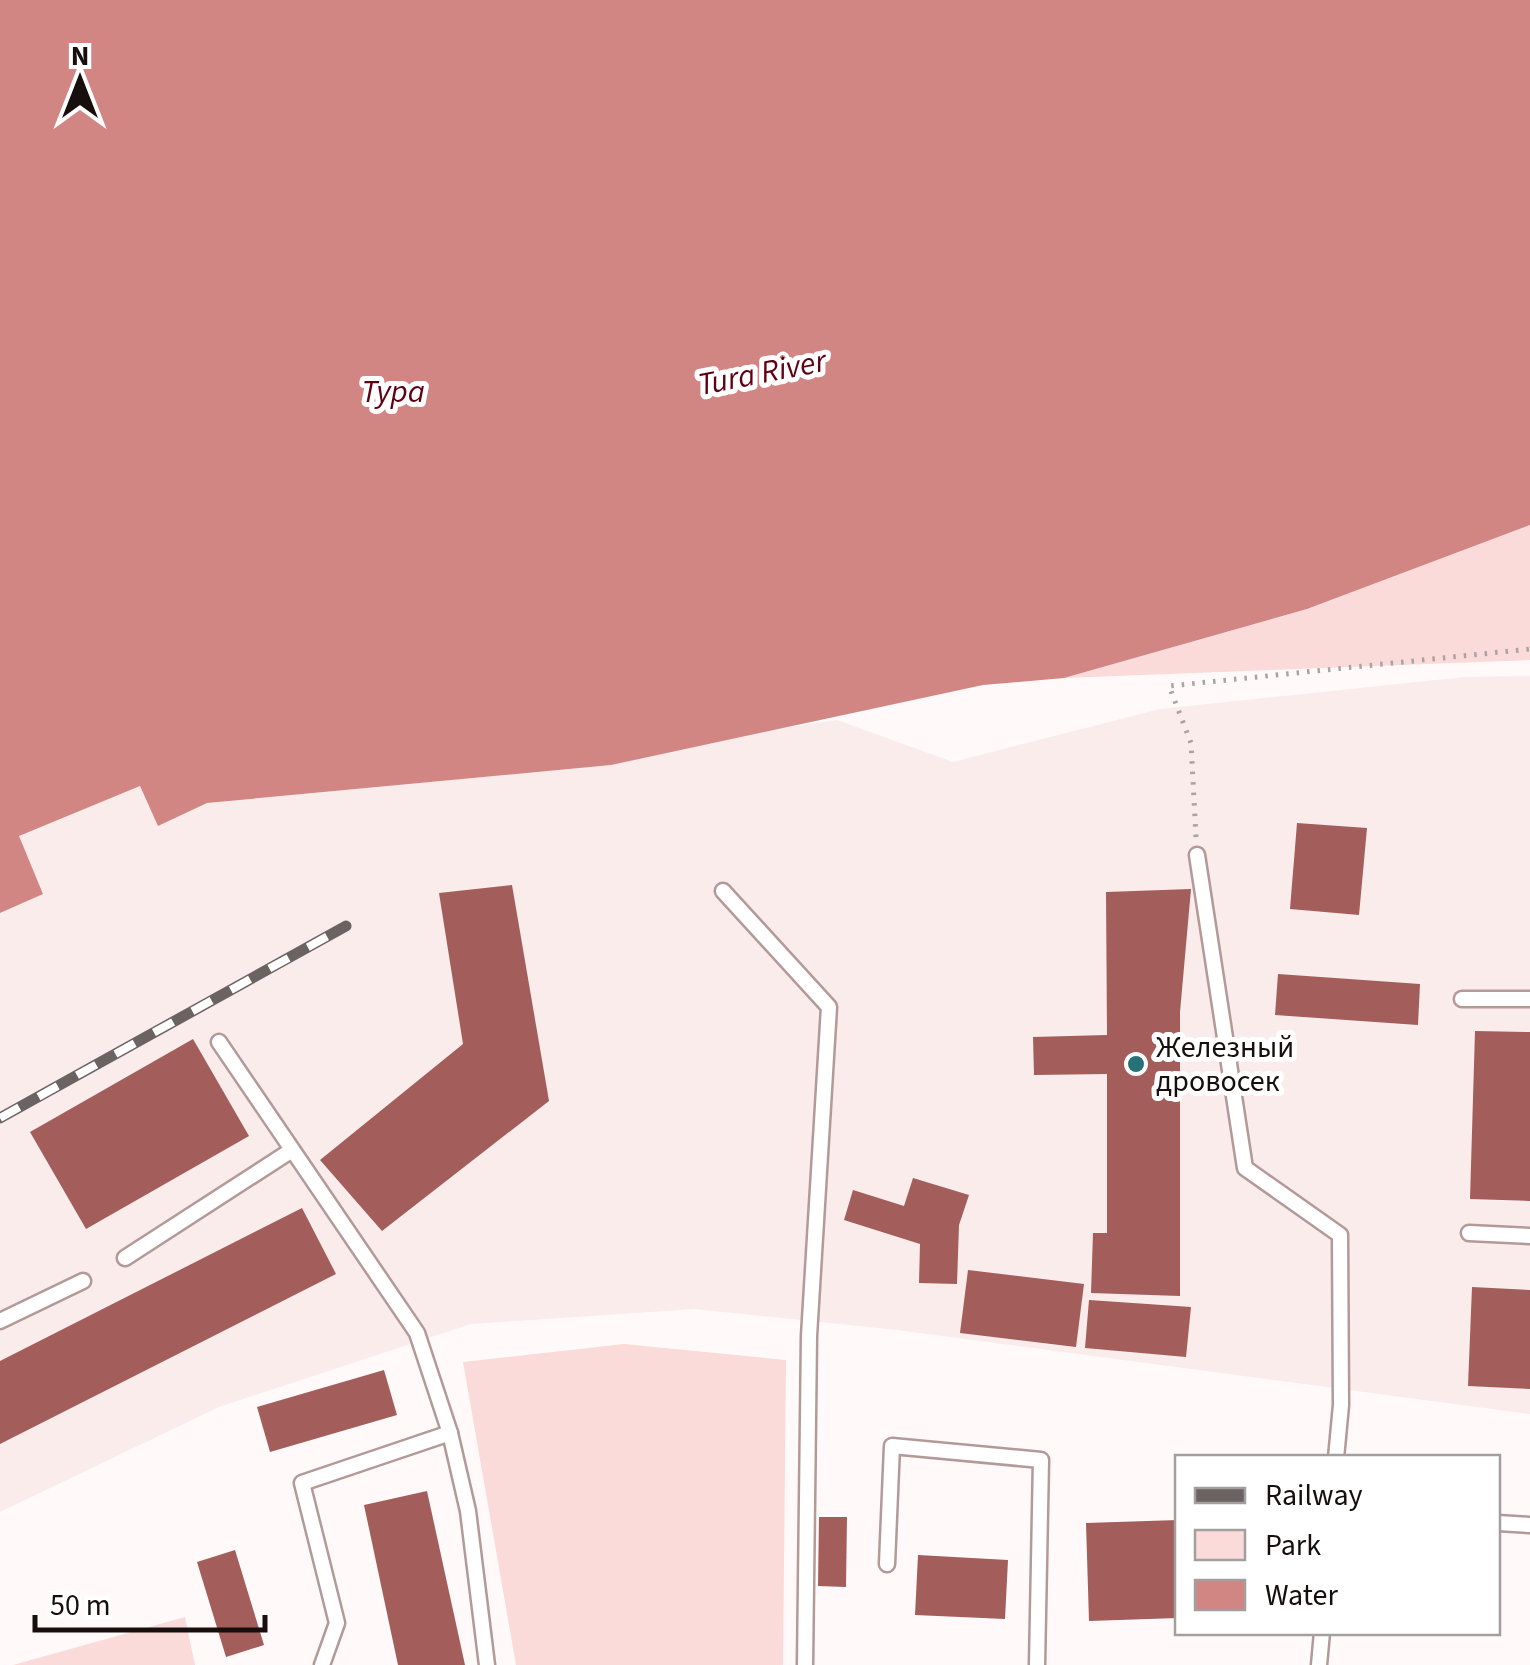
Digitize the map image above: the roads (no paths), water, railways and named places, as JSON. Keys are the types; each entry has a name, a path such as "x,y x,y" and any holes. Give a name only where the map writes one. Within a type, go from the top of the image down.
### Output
{"lane":[{"path":"1197,854 1245,1168 1340,1235 1336,1455"},
{"path":"723,891 829,1007 810,1336 805,1665"},
{"path":"1462,999 1530,998"},
{"path":"219,1042 416,1333 450,1433 468,1511 486,1665"},
{"path":"125,1258 292,1150"},
{"path":"1469,1233 1530,1236"},
{"path":"0,1321 83,1280"},
{"path":"322,1665 337,1623 302,1482 450,1433"},
{"path":"886,1564 892,1446 1041,1460 1037,1665"},
{"path":"1500,1523 1530,1524"},
{"path":"1319,1665 1322,1635"}],"water":[{"name":"Тура","path":"0,0 1530,0 1530,525 1307,609 1064,678 983,685 611,765 207,803 158,826 140,786 19,836 43,894 0,913"}],"railway":[{"path":"0,1118 346,926"}],"place":[{"name":"Железный дровосек","path":"1136,1064"}],"water label":[{"name":"Tura River","path":"762,373"}]}
